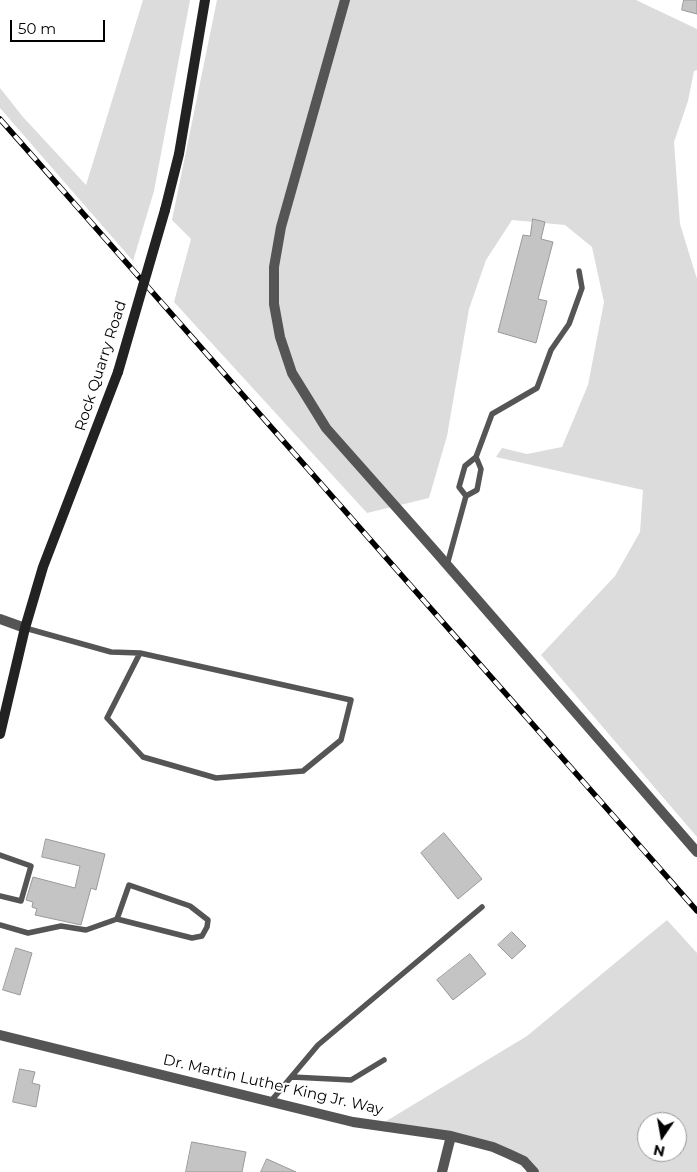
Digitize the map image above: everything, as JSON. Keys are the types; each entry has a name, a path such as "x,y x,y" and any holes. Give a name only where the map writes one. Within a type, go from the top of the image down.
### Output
{"street":[{"name":"Rock Quarry Road","path":"0,734 25,628 43,567 118,372 165,210 179,154 205,0"},
{"path":"345,0 281,227 274,267 274,304 280,337 292,373 326,428 697,852"},
{"path":"0,619 25,628"},
{"name":"Dr. Martin Luther King Jr. Way","path":"0,1035 354,1122 451,1136 509,1154 524,1161 534,1172"},
{"path":"442,1172 451,1136"}],"lane":[{"path":"466,496 460,487 465,466 476,456 492,414 536,388 551,350 569,324 582,288 579,271"},
{"path":"447,565 466,496 477,490 481,469 476,456"},
{"path":"25,628 111,652 140,653 351,700 341,740 303,771 216,778 143,757 108,718 140,653"},
{"path":"0,855 31,866 21,902 0,896"},
{"path":"0,925 28,933 61,926 86,930 116,919 192,938 202,936 208,927 208,920 190,906 129,885 116,919"},
{"path":"271,1101 318,1045 482,907"},
{"path":"292,1076 351,1080 384,1060"}],"shaded area":[{"path":"143,0 190,0 154,191 133,261 0,108 0,88 23,117 86,185"},
{"path":"217,0 636,0 697,29 697,70 694,71 688,101 674,142 680,224 697,279 697,837 541,655 615,576 640,532 643,490 496,457 502,448 527,454 562,447 588,385 604,302 592,247 565,225 512,220 486,260 469,309 447,436 429,498 367,513 174,302 191,239 172,220"},
{"path":"667,920 697,953 697,1172 526,1172 526,1158 383,1123 527,1036"}],"building":[{"path":"684,0 697,0 697,14 682,10"},
{"path":"533,219 545,222 541,239 553,242 538,299 547,301 536,343 498,332 523,235 530,236"},
{"path":"444,833 482,879 458,899 421,853"},
{"path":"46,839 105,854 96,890 91,888 81,925 35,915 37,909 32,907 33,902 26,900 33,877 75,888 80,866 42,857"},
{"path":"512,932 526,946 512,959 498,945"},
{"path":"16,948 32,953 20,995 3,990"},
{"path":"470,954 486,974 453,1000 437,980"},
{"path":"20,1069 35,1072 32,1083 40,1085 36,1107 13,1102"},
{"path":"192,1142 246,1152 242,1172 186,1172"},
{"path":"267,1159 296,1172 261,1172"}],"railway":[{"path":"0,119 697,911"}]}
